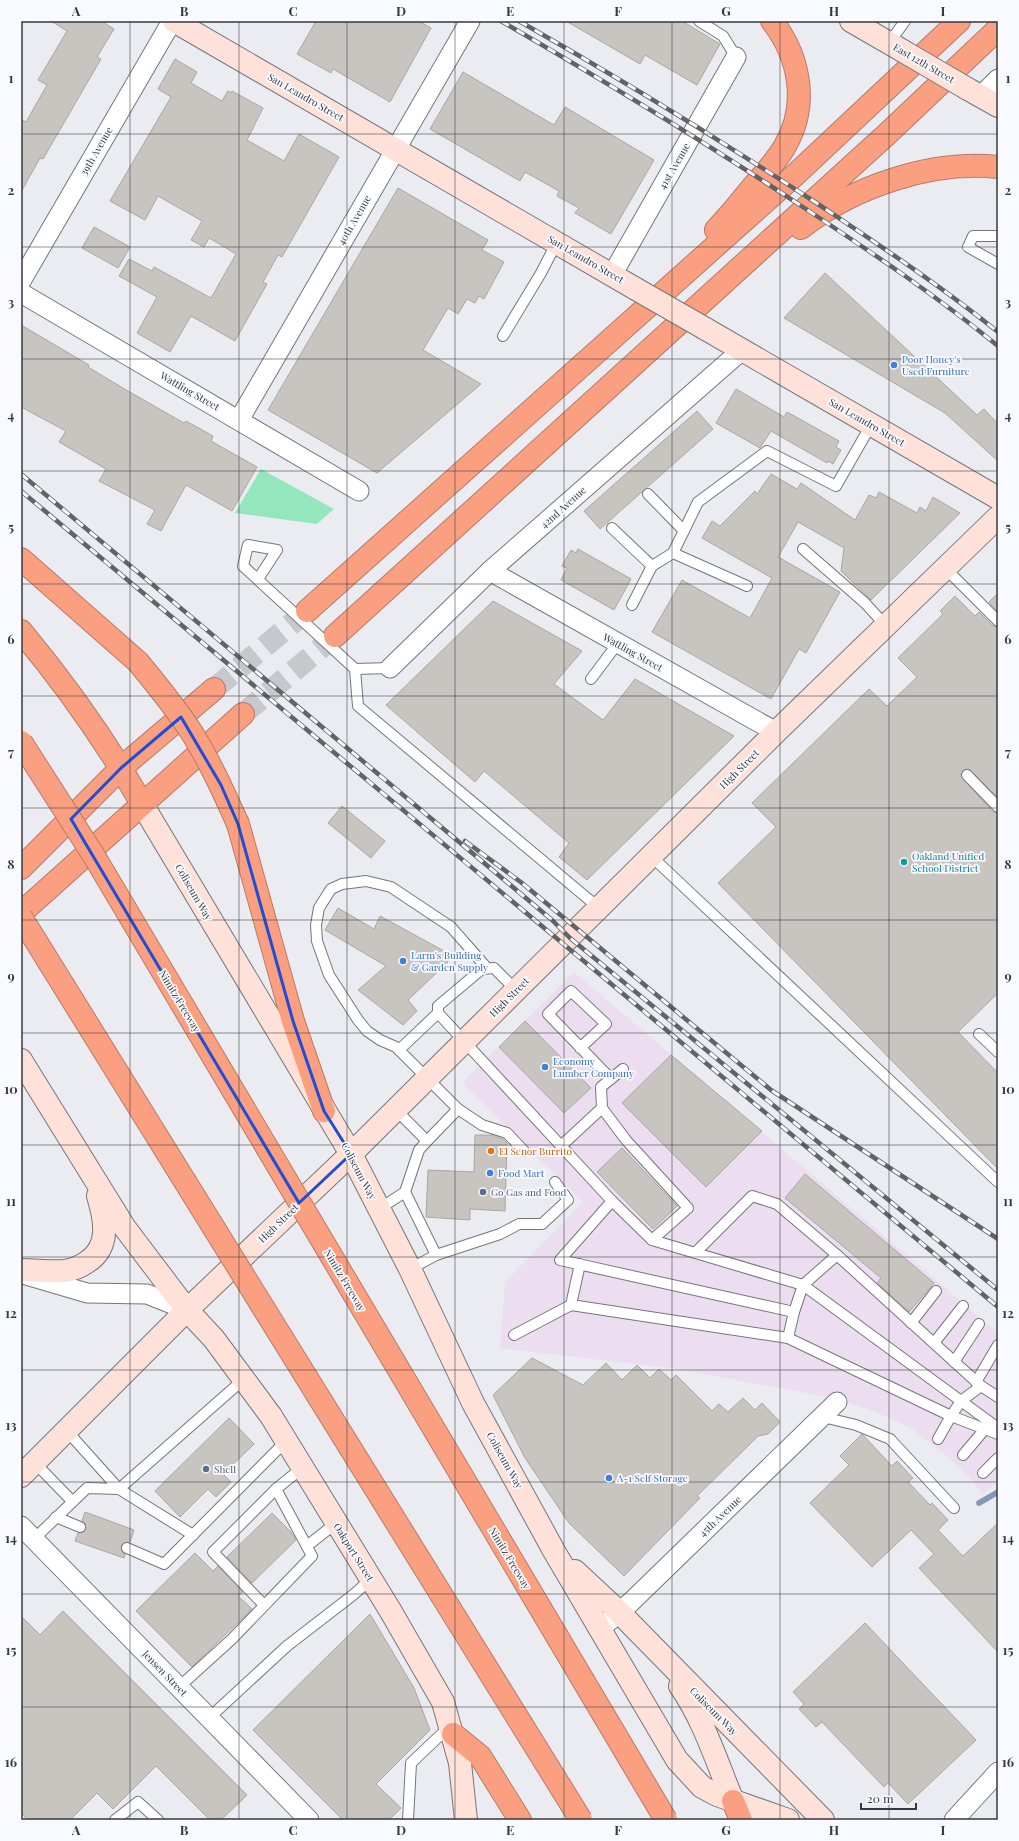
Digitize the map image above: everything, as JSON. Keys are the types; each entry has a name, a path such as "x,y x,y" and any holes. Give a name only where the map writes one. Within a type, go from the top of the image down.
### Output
{"highway":[{"path":"610,339 722,223 774,162 785,146 794,128 798,109 799,89 797,71 791,51 772,21"},
{"path":"307,611 796,174 959,21"},
{"path":"334,636 890,131 998,29"},
{"path":"630,366 804,226 844,200 867,189 913,174 965,167 998,167"},
{"path":"21,559 138,662 170,701 192,733 221,785 238,824 293,1021 324,1111"},
{"path":"21,631 55,672 121,768 142,804"},
{"path":"21,868 121,768 214,689"},
{"path":"21,913 243,714"},
{"name":"Nimitz Freeway","path":"21,742 94,856 666,1820"},
{"path":"21,917 581,1820"},
{"path":"451,1730 480,1756 520,1820"}],"main road":[{"name":"San Leandro Street","path":"173,21 998,498"},
{"name":"East 12th Street","path":"851,21 982,96"},
{"name":"High Street","path":"28,1470 187,1310 351,1154 776,732 998,517"},
{"name":"Coliseum Way","path":"142,804 351,1154 410,1269 473,1403 554,1551 601,1628 677,1760 702,1787 737,1811 788,1820"},
{"path":"21,1060 88,1168 105,1224 104,1238 99,1250 92,1259 79,1268 65,1271 21,1270"},
{"name":"Oakport Street","path":"88,1168 125,1228 187,1310 214,1339 271,1416 371,1579 443,1702 460,1763 466,1820"},
{"name":"Coliseum Way","path":"554,1551 619,1612 648,1644 824,1820"},
{"path":"648,1644 686,1695 737,1811"}],"street":[{"name":"39th Avenue","path":"21,281 173,21"},
{"name":"40th Avenue","path":"239,420 470,21"},
{"name":"41st Avenue","path":"612,275 736,57"},
{"path":"982,96 998,79"},
{"name":"Wattling Street","path":"21,293 359,491"},
{"name":"42nd Avenue","path":"390,668 490,571 742,350"},
{"name":"Wattling Street","path":"490,571 776,732"},
{"path":"21,1274 88,1293 147,1294 187,1310"},
{"name":"45th Avenue","path":"601,1628 631,1602 837,1402"},
{"name":"Jensen Street","path":"27,1533 310,1820"},
{"path":"954,1820 998,1772"}],"lane":[{"path":"700,21 723,36 736,57"},
{"path":"896,47 905,21"},
{"path":"998,236 973,236 968,248 998,264"},
{"path":"503,336 541,273 557,242"},
{"path":"632,605 652,566 673,553 698,502 767,451 836,486 871,425"},
{"path":"648,494 684,531"},
{"path":"612,528 652,566"},
{"path":"803,549 865,603 886,626"},
{"path":"673,553 747,586"},
{"path":"945,568 998,621"},
{"path":"258,579 355,669 358,706 599,908"},
{"path":"590,680 618,643"},
{"path":"355,669 390,668"},
{"path":"967,775 998,807"},
{"path":"651,856 998,1182"},
{"path":"487,968 452,927 391,887 366,881 342,884 331,889 319,908 316,925 317,941 329,975 362,1026 380,1040 396,1047 458,1109 482,1125 507,1133 524,1151"},
{"path":"516,990 494,968 482,969 438,1006 438,1013 465,1040 612,1201 652,1240 803,1285 998,1428"},
{"path":"580,1048 606,1024 571,991 548,1014 580,1048 611,1079"},
{"path":"398,1050 438,1013"},
{"path":"979,1034 998,1052"},
{"path":"623,1069 602,1088 602,1108 626,1140 688,1208 652,1240"},
{"path":"561,1146 602,1108"},
{"path":"396,1109 427,1141"},
{"path":"379,1209 405,1192 419,1150 458,1109"},
{"path":"410,1269 436,1255 500,1234 519,1224 542,1224 568,1200 555,1182"},
{"path":"405,1192 436,1255"},
{"path":"695,1253 752,1196 777,1204 979,1384 998,1397"},
{"path":"612,1201 560,1260 794,1312"},
{"path":"788,1338 794,1312 803,1285 837,1256"},
{"path":"571,1305 580,1264"},
{"path":"911,1323 936,1291"},
{"path":"514,1335 571,1305 788,1338 951,1416 998,1434"},
{"path":"934,1343 963,1306"},
{"path":"954,1362 979,1324"},
{"path":"938,1439 961,1401 979,1384 998,1345"},
{"path":"27,1533 56,1517 87,1488 119,1489 244,1379"},
{"path":"823,1417 856,1425 890,1439 954,1508"},
{"path":"963,1455 985,1429"},
{"path":"66,1431 119,1489 193,1535"},
{"path":"128,1548 164,1564 286,1440"},
{"path":"983,1473 998,1458"},
{"path":"264,1605 213,1552 276,1489 302,1468"},
{"path":"28,1470 72,1501"},
{"path":"179,1687 232,1639 312,1556 276,1489"},
{"path":"56,1517 80,1527"},
{"path":"307,1546 336,1523"},
{"path":"209,1718 287,1646 353,1595 371,1579"},
{"path":"408,1820 411,1763 451,1730"},
{"path":"115,1820 138,1802 158,1820"}],"highlighted area":[{"path":"181,717 221,785 238,824 293,1021 324,1111 351,1154 299,1203 71,819 121,768"}],"shaded area":[{"name":"Economy Lumber Company","path":"574,972 998,1333 998,1481 983,1494 952,1460 912,1429 880,1414 838,1399 677,1369 500,1348 505,1282 583,1202 462,1083"}],"green space":[{"path":"261,469 334,509 317,524 235,513"}],"building":[{"path":"51,21 101,21 114,29 97,57 101,59 43,159 40,158 21,192 21,119 26,122 47,85 38,80 67,31"},
{"path":"316,21 419,21 431,28 390,102 333,69 331,73 297,54"},
{"path":"566,21 682,21 720,44 697,85 645,55 640,64"},
{"path":"175,59 197,72 191,83 222,101 228,91 231,93 232,91 263,108 247,140 284,161 299,134 339,157 282,257 278,255 263,282 267,284 235,341 191,316 170,352 137,333 157,297 119,276 129,259 152,271 154,267 211,298 236,254 209,238 204,247 191,240 202,221 158,196 145,220 110,201 171,97 158,89"},
{"path":"463,72 554,125 565,107 654,160 611,234 575,213 579,208 557,196 559,191 525,172 520,181 430,129"},
{"path":"398,188 488,240 482,250 504,262 484,299 479,296 475,303 467,299 458,314 448,308 423,350 481,384 377,473 268,410"},
{"path":"94,227 130,247 118,268 82,248"},
{"name":"Poor Honey's Used Furniture","path":"825,273 977,415 984,409 998,424 998,461 945,413 784,318"},
{"path":"21,325 89,365 88,367 128,391 184,423 186,421 213,436 211,441 257,467 232,511 186,485 161,531 147,524 155,510 99,481 106,469 59,442 66,431 21,407"},
{"path":"736,389 784,417 787,412 839,441 836,447 841,450 833,464 828,461 827,463 771,431 760,448 716,423"},
{"path":"697,411 713,429 600,529 584,511"},
{"path":"771,474 797,489 801,483 855,520 869,495 876,498 879,492 917,513 920,507 926,511 933,497 960,513 871,600 841,571 844,548 798,522 778,557 840,592 806,653 799,649 771,699 652,632 682,580 750,618 772,578 702,538 712,521 720,526 755,491 757,494"},
{"path":"578,549 631,579 614,610 561,580 567,568 562,566 571,550 576,553"},
{"path":"998,593 998,612 989,602"},
{"path":"955,596 975,616 979,612 993,626 998,627 998,798 969,769 963,770 961,776 993,812 998,813 998,993 958,1032 998,1073 998,1169 718,883 776,827 752,803 869,689 887,706 917,677 898,658 943,614 940,611"},
{"path":"493,601 582,651 554,684 603,720 635,679 734,736 587,880 559,857 569,843 484,771 475,782 386,705"},
{"path":"342,806 385,841 371,858 328,823"},
{"path":"338,908 374,929 380,916 444,951 448,962 408,1000 417,1011 403,1025 358,990 386,966 325,930"},
{"name":"Economy Lumber Company","path":"525,1021 591,1088 564,1113 499,1047"},
{"path":"671,1055 762,1131 706,1187 622,1103"},
{"path":"475,1135 492,1135 503,1139 507,1143 505,1211 470,1209 470,1220 426,1217 428,1170 474,1172"},
{"path":"622,1148 677,1206 653,1229 597,1172"},
{"path":"805,1174 934,1283 909,1312 877,1283 881,1278 785,1198"},
{"name":"A-1 Self Storage","path":"532,1358 583,1385 606,1363 622,1380 637,1365 650,1378 659,1369 671,1380 676,1375 712,1411 719,1404 728,1412 743,1398 755,1410 762,1403 780,1422 768,1434 758,1436 697,1496 700,1498 624,1576 569,1523 525,1458 493,1395"},
{"path":"229,1418 254,1444 223,1474 231,1482 216,1497 208,1489 180,1517 155,1491"},
{"path":"862,1434 892,1466 897,1461 913,1478 908,1482 930,1505 932,1503 948,1520 938,1530 963,1556 998,1523 998,1652 919,1568 934,1554 911,1530 872,1567 810,1503 849,1465 840,1456"},
{"path":"85,1512 134,1530 130,1542 123,1543 121,1546 122,1552 125,1554 124,1558 75,1541 78,1533 84,1532 86,1529 85,1523 82,1521"},
{"path":"272,1513 291,1532 296,1540 252,1583 227,1557"},
{"path":"195,1553 213,1571 218,1566 243,1592 238,1596 252,1609 192,1667 136,1611"},
{"path":"63,1611 247,1795 221,1820 210,1820 156,1766 113,1809 97,1793 70,1820 28,1820 21,1813 21,1616 40,1635"},
{"path":"370,1614 414,1688 430,1730 376,1784 401,1808 389,1820 343,1820 253,1730"},
{"path":"865,1623 976,1740 908,1804 888,1783 884,1787 822,1722 816,1727 799,1709 804,1704 793,1692"}],"waterway":[{"path":"979,1503 998,1492"}],"tunnel":[{"path":"214,689 307,611"},
{"path":"243,714 335,636"}],"railway":[{"path":"501,21 656,113 733,161 858,243 952,310 998,346"},
{"path":"519,21 670,110 818,204 887,250 998,332"},
{"path":"21,474 552,920 570,938 998,1290"},
{"path":"21,491 998,1307"},
{"path":"465,841 522,883 771,1090 998,1239"}],"place":[{"name":"Poor Honey's Used Furniture","path":"894,365"},
{"name":"Oakland Unified School District","path":"904,862"},
{"name":"Larm's Building & Garden Supply","path":"403,961"},
{"name":"Economy Lumber Company","path":"545,1067"},
{"name":"El Senor Burrito","path":"491,1151"},
{"name":"Food Mart","path":"490,1173"},
{"name":"Go Gas and Food","path":"483,1192"},
{"name":"Shell","path":"206,1469"},
{"name":"A-1 Self Storage","path":"609,1478"}]}
